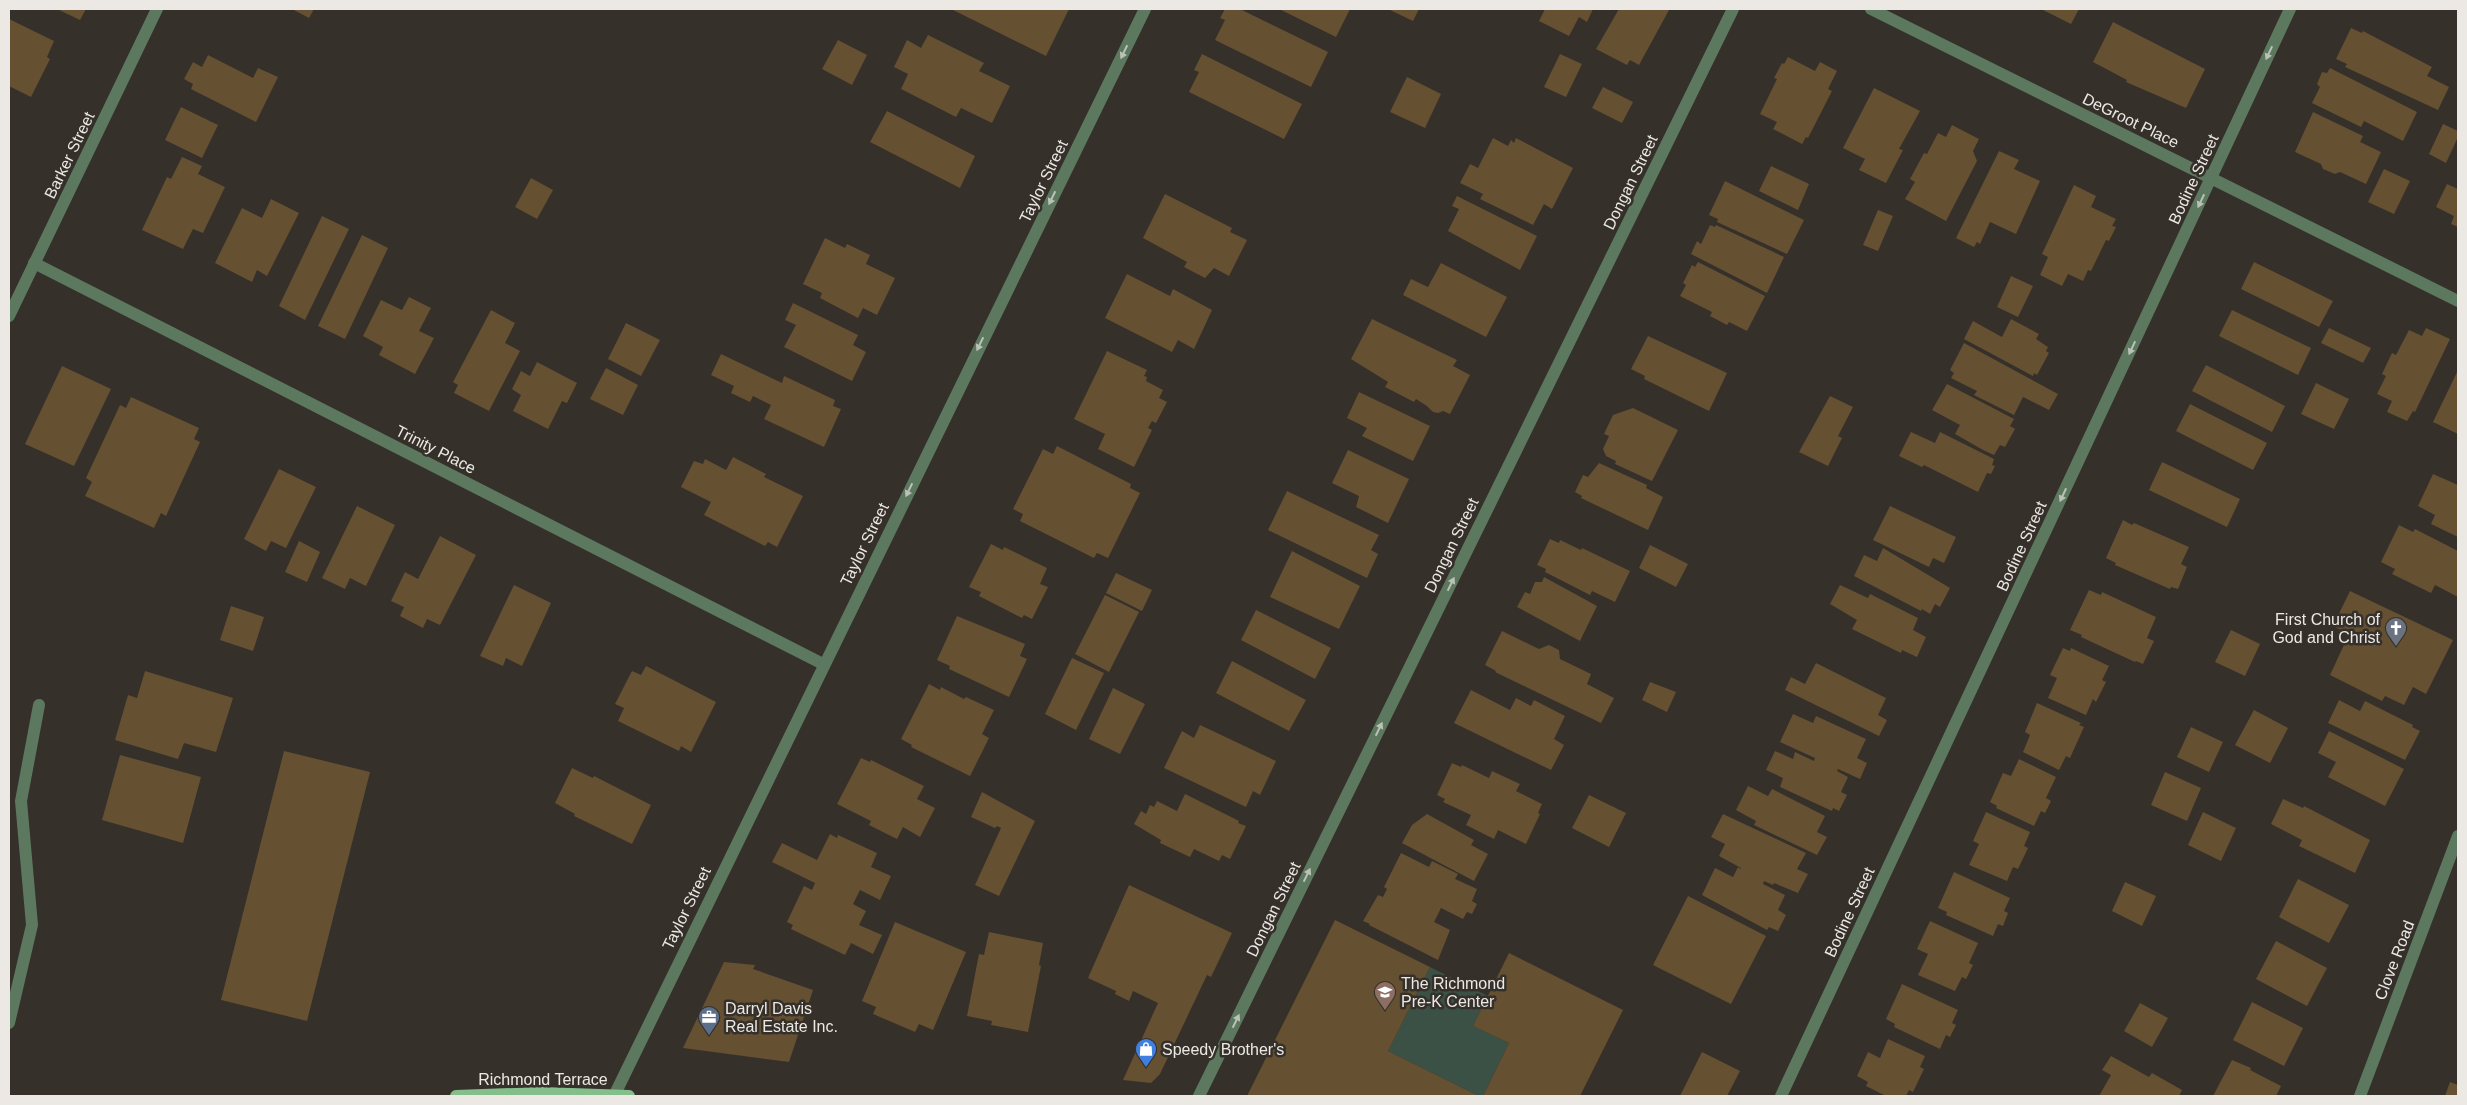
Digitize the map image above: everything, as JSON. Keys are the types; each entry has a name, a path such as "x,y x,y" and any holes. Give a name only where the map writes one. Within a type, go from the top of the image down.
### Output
{"main road":[{"name":"Richmond Terrace","path":"456,1096 542,1093 629,1096"}],"street":[{"name":"Barker Street","path":"9,316 157,9"},
{"name":"Taylor Street","path":"614,1096 823,664 1145,9"},
{"name":"Dongan Street","path":"1199,1096 1733,9"},
{"name":"DeGroot Place","path":"1871,9 2458,301"},
{"name":"Bodine Street","path":"1780,1096 2290,9"},
{"name":"Trinity Place","path":"34,263 823,664"},
{"path":"9,1023 32,925 21,801 39,706"},
{"name":"Clove Road","path":"2360,1096 2458,836"}],"green space":[{"path":"1430,967 1488,996 1473,1026 1509,1043 1483,1096 1479,1096 1388,1051"}],"building":[{"path":"57,9 86,9 80,20"},
{"path":"292,9 314,9 309,18"},
{"path":"951,9 1069,9 1046,56"},
{"path":"1225,9 1240,9 1328,52 1311,87 1215,40 1225,20 1220,18"},
{"path":"1279,9 1350,9 1336,37"},
{"path":"1388,9 1419,9 1413,21"},
{"path":"1545,9 1593,9 1587,22 1579,17 1569,36 1539,21"},
{"path":"1619,9 1669,10 1639,65 1630,60 1627,65 1596,49"},
{"path":"2041,9 2079,9 2071,24"},
{"path":"9,19 54,41 47,57 50,59 31,97 9,86"},
{"path":"2113,22 2205,69 2186,108 2126,82 2127,80 2093,62"},
{"path":"2351,28 2362,33 2363,31 2432,67 2427,76 2449,87 2438,110 2345,67 2347,64 2336,59"},
{"path":"928,35 984,63 979,71 1010,86 992,123 961,108 956,117 901,89 908,74 894,67 907,40 921,48"},
{"path":"838,40 867,55 852,85 822,69"},
{"path":"1202,54 1302,104 1284,139 1189,92 1199,72 1194,70"},
{"path":"1560,54 1582,64 1566,97 1544,87"},
{"path":"208,55 253,78 258,68 278,77 256,122 191,89 193,84 184,79 193,62 202,67"},
{"path":"1788,57 1815,71 1820,62 1837,71 1828,89 1832,91 1808,138 1806,137 1802,144 1773,129 1777,122 1760,114 1777,79 1774,78 1782,63 1784,64"},
{"path":"2330,68 2417,112 2403,141 2364,121 2361,127 2312,103 2320,87 2317,84 2322,72 2327,73"},
{"path":"1407,77 1441,94 1425,128 1390,112"},
{"path":"1603,87 1633,102 1622,123 1592,108"},
{"path":"1874,88 1920,111 1899,149 1903,150 1886,183 1859,170 1865,159 1843,148"},
{"path":"181,107 218,125 202,158 165,140"},
{"path":"887,111 975,156 960,188 870,142"},
{"path":"2313,112 2363,136 2360,142 2381,152 2366,184 2340,172 2335,174 2323,169 2321,164 2295,152"},
{"path":"2443,124 2458,131 2458,137 2446,163 2429,154"},
{"path":"1952,125 1979,139 1973,151 1977,161 1946,221 1905,199 1915,182 1910,179 1924,153 1927,154 1938,133 1946,137"},
{"path":"1493,138 1508,146 1511,140 1514,143 1516,138 1573,168 1552,209 1544,204 1533,225 1480,199 1483,194 1460,183 1470,164 1478,168"},
{"path":"1999,151 2019,160 2014,169 2040,181 2016,234 1990,222 1980,244 1977,242 1974,247 1956,238"},
{"path":"182,157 202,166 198,174 225,187 203,233 193,229 183,249 142,230 167,177 171,179"},
{"path":"1771,166 1809,184 1798,210 1759,191"},
{"path":"2384,169 2410,181 2394,214 2368,202"},
{"path":"531,178 553,190 537,219 515,207"},
{"path":"1725,181 1804,220 1787,254 1717,222 1718,219 1709,215"},
{"path":"2447,184 2458,189 2458,227 2451,224 2454,216 2436,207"},
{"path":"2074,185 2096,196 2091,207 2116,219 2112,226 2116,227 2109,241 2106,240 2091,271 2088,270 2083,281 2068,274 2062,286 2040,275 2048,257 2042,254"},
{"path":"1165,194 1232,228 1230,232 1247,240 1229,276 1214,268 1205,278 1184,267 1187,262 1143,238"},
{"path":"1457,196 1537,236 1520,270 1448,231 1459,209 1452,206"},
{"path":"271,199 299,213 267,276 257,270 252,282 215,263 242,208 262,218"},
{"path":"1878,210 1893,216 1878,251 1863,245"},
{"path":"322,216 349,229 305,320 279,306"},
{"path":"1710,225 1715,227 1716,225 1784,257 1767,293 1691,254 1697,241 1701,244"},
{"path":"362,235 388,248 345,339 318,326"},
{"path":"825,238 845,248 847,244 870,255 866,264 895,278 877,315 863,308 858,318 820,298 822,293 803,284"},
{"path":"1698,262 1765,296 1747,331 1729,322 1727,325 1710,316 1712,312 1680,296 1686,285 1683,283 1692,265 1695,267"},
{"path":"2254,262 2333,301 2319,327 2241,289"},
{"path":"1441,263 1507,297 1486,337 1403,295 1411,279 1428,287"},
{"path":"1127,274 1170,296 1173,289 1212,310 1194,349 1178,340 1172,352 1105,318"},
{"path":"2011,276 2033,286 2018,317 1997,307"},
{"path":"409,297 431,308 419,331 434,338 415,374 379,355 383,347 363,336 381,300 402,310"},
{"path":"793,303 858,335 853,345 866,352 852,381 784,347 796,325 785,320"},
{"path":"491,310 515,323 505,343 520,351 489,411 454,393 458,385 453,382"},
{"path":"2232,310 2311,348 2298,375 2219,336"},
{"path":"1372,319 1457,360 1453,366 1470,375 1450,414 1443,411 1433,412 1416,399 1414,402 1385,387 1388,382 1351,359"},
{"path":"2011,319 2039,334 2036,339 2048,347 2046,351 2049,353 2037,375 2034,373 2033,376 1964,339 1973,321 2002,337"},
{"path":"626,323 660,340 641,376 608,359"},
{"path":"2329,328 2371,348 2363,363 2321,343"},
{"path":"2426,328 2450,339 2415,412 2413,411 2407,421 2387,412 2392,401 2377,394 2386,376 2382,374 2392,353 2396,355 2409,330 2422,336"},
{"path":"1648,336 1727,373 1709,411 1644,379 1645,376 1631,369"},
{"path":"1964,343 2058,394 2049,410 2023,397 2014,415 1974,395 1977,391 1951,378 1954,373 1950,370"},
{"path":"1107,351 1147,370 1144,376 1147,377 1146,381 1163,390 1159,398 1167,402 1156,423 1152,421 1148,428 1152,430 1134,467 1098,449 1105,434 1074,419"},
{"path":"721,354 782,383 784,376 835,400 833,406 841,409 824,447 764,419 771,405 753,396 750,402 731,393 734,386 711,375"},
{"path":"537,362 577,383 567,403 562,401 548,429 513,411 521,395 512,389 521,371 530,376"},
{"path":"2206,365 2285,406 2272,432 2192,391"},
{"path":"62,366 111,389 74,466 25,444"},
{"path":"606,368 638,385 623,415 590,399"},
{"path":"2458,370 2458,434 2433,422"},
{"path":"2316,383 2349,399 2334,429 2301,414"},
{"path":"1947,384 2014,419 2010,426 2015,429 2005,447 2000,445 1994,455 1983,450 1955,434 1960,425 1932,410"},
{"path":"1359,392 1430,426 1413,461 1362,436 1367,428 1347,418"},
{"path":"1830,396 1853,407 1838,436 1842,438 1828,466 1799,452"},
{"path":"131,397 199,428 194,439 200,442 166,516 161,513 154,528 85,496 92,482 86,478 120,405 126,408"},
{"path":"2190,404 2267,443 2253,470 2176,431"},
{"path":"1633,408 1678,430 1652,481 1615,464 1616,461 1606,456 1603,449 1609,436 1604,434 1613,415"},
{"path":"1911,432 1935,443 1940,432 1994,459 1992,465 1995,466 1991,474 1987,473 1978,492 1924,465 1922,467 1899,456"},
{"path":"1057,446 1131,484 1130,488 1140,493 1108,558 1097,553 1094,558 1020,521 1023,514 1013,509 1043,449 1053,454"},
{"path":"1348,450 1409,479 1388,523 1356,507 1359,496 1332,483"},
{"path":"733,457 766,474 764,477 803,496 777,547 768,542 765,546 704,515 711,502 681,487 694,461 703,464 705,459 726,470"},
{"path":"2162,462 2240,499 2227,527 2149,490"},
{"path":"1599,463 1647,485 1646,488 1663,497 1648,530 1581,498 1582,496 1575,492 1583,475 1588,477"},
{"path":"279,469 316,487 286,548 271,541 266,551 244,539"},
{"path":"2433,474 2458,485 2458,537 2431,524 2435,515 2418,506"},
{"path":"1287,491 1379,535 1371,550 1378,554 1367,578 1268,530"},
{"path":"357,506 395,525 366,586 350,578 345,589 322,578"},
{"path":"1890,506 1956,537 1944,563 1933,558 1929,567 1873,540"},
{"path":"2123,520 2189,547 2181,564 2187,567 2178,589 2171,587 2170,589 2115,565 2116,563 2106,558"},
{"path":"2399,525 2413,532 2415,529 2458,551 2458,597 2435,585 2431,593 2392,574 2395,569 2381,562"},
{"path":"440,536 476,555 440,625 427,619 423,628 400,616 404,607 391,601 405,572 418,579"},
{"path":"1550,539 1559,543 1560,540 1581,550 1582,548 1630,571 1615,602 1592,591 1590,595 1545,572 1546,569 1537,565"},
{"path":"299,541 320,552 307,582 285,572"},
{"path":"991,544 1003,550 1004,547 1047,568 1040,584 1048,587 1032,619 1024,615 1022,618 979,596 981,592 969,587"},
{"path":"1650,545 1688,564 1676,587 1639,568"},
{"path":"1883,548 1950,588 1940,607 1935,604 1930,614 1922,609 1921,611 1854,576 1864,555 1877,561"},
{"path":"1292,551 1360,586 1339,629 1270,597"},
{"path":"1116,573 1152,590 1142,611 1106,593"},
{"path":"1544,577 1597,606 1580,641 1517,607 1525,592 1530,594 1535,582 1542,582"},
{"path":"514,585 551,603 522,666 506,658 503,666 480,656"},
{"path":"1840,585 1868,598 1870,594 1918,618 1913,630 1926,637 1917,657 1902,650 1901,653 1852,629 1857,620 1830,604"},
{"path":"2089,590 2101,595 2102,592 2156,617 2147,638 2154,641 2143,664 2081,637 2082,635 2070,630"},
{"name":"First Church of God and Christ","path":"2350,591 2453,640 2426,694 2413,687 2404,705 2385,696 2382,701 2330,675 2349,634 2333,626"},
{"path":"1105,595 1139,612 1109,672 1075,654"},
{"path":"231,606 264,617 253,651 220,640"},
{"path":"1256,610 1331,648 1315,679 1241,640"},
{"path":"957,616 1025,644 1020,656 1027,659 1009,697 949,669 950,666 937,660"},
{"path":"2231,630 2260,644 2245,676 2215,662"},
{"path":"1502,631 1539,649 1549,645 1559,650 1560,659 1591,674 1587,684 1614,698 1601,723 1495,672 1485,665"},
{"path":"2063,648 2070,651 2071,648 2109,666 2102,680 2106,682 2096,702 2093,699 2086,715 2048,698 2057,678 2050,675"},
{"path":"1072,658 1104,673 1076,730 1045,714"},
{"path":"1232,661 1306,700 1289,731 1216,693"},
{"path":"1816,663 1886,698 1878,715 1887,720 1879,736 1785,690 1791,677 1805,684"},
{"path":"646,666 716,702 691,752 681,746 679,751 618,721 624,708 615,704 632,671 641,675"},
{"path":"145,671 233,698 216,752 184,743 178,759 115,740 128,695 137,698"},
{"path":"1650,682 1676,692 1667,712 1642,700"},
{"path":"929,684 940,690 941,687 964,699 966,697 994,710 982,734 989,738 970,776 911,747 912,745 901,739"},
{"path":"1113,688 1145,704 1120,754 1089,739"},
{"path":"1471,690 1510,710 1516,698 1531,706 1534,700 1565,716 1554,739 1564,745 1551,770 1454,723"},
{"path":"2339,700 2360,711 2365,701 2413,725 2412,727 2420,731 2405,760 2328,723"},
{"path":"2037,703 2081,723 2079,725 2084,727 2070,758 2066,756 2059,770 2023,752 2030,735 2025,732"},
{"path":"2254,710 2288,728 2270,763 2235,745"},
{"path":"1793,714 1813,723 1816,716 1866,739 1857,758 1867,763 1860,779 1838,769 1837,771 1848,777 1841,792 1847,795 1839,811 1833,808 1832,811 1780,787 1783,778 1766,770 1775,751 1793,759 1795,752 1814,761 1815,758 1780,742"},
{"path":"1200,725 1276,761 1260,795 1253,791 1246,807 1164,768 1182,731 1194,738"},
{"path":"2191,727 2223,742 2209,772 2177,757"},
{"path":"2329,731 2404,769 2385,806 2328,777 2336,762 2318,753"},
{"path":"284,751 370,772 307,1021 221,1000"},
{"path":"120,755 201,777 183,843 102,820"},
{"path":"861,758 870,762 871,760 924,786 917,799 935,808 920,837 903,827 897,839 869,825 871,821 837,804"},
{"path":"2019,759 2056,777 2046,798 2051,801 2045,813 2041,811 2034,826 1996,808 1997,806 1990,802 2003,773 2011,776"},
{"path":"1452,763 1461,767 1462,765 1489,778 1492,771 1520,784 1516,791 1542,804 1538,813 1540,814 1526,844 1498,830 1494,839 1466,825 1471,815 1443,802 1445,799 1437,795"},
{"path":"572,768 593,778 594,776 651,805 632,844 574,816 575,814 555,803"},
{"path":"2165,772 2201,788 2187,821 2151,805"},
{"path":"1748,786 1768,796 1772,789 1825,816 1817,832 1827,837 1817,855 1754,825 1756,821 1736,810"},
{"path":"982,792 1035,821 999,896 975,885 1001,828 997,826 995,828 971,817"},
{"path":"1185,794 1246,826 1230,859 1222,855 1219,861 1194,849 1190,857 1160,843 1161,840 1134,824 1141,811 1146,814 1150,805 1154,807 1157,801 1177,811"},
{"path":"1589,795 1626,813 1609,847 1572,828"},
{"path":"2283,799 2303,808 2304,806 2370,840 2355,873 2299,846 2302,840 2271,824"},
{"path":"1986,812 2030,832 2024,846 2028,848 2018,869 2013,867 2007,881 1969,865 1979,844 1973,841"},
{"path":"2203,812 2236,828 2221,861 2188,845"},
{"path":"1427,814 1474,840 1471,845 1488,854 1474,881 1402,843 1412,825"},
{"path":"1723,814 1806,853 1797,869 1808,874 1798,893 1764,881 1763,884 1785,895 1778,910 1786,915 1778,931 1769,927 1767,930 1702,895 1715,868 1733,877 1738,867 1741,869 1741,868 1719,856 1725,844 1711,837"},
{"path":"830,834 837,838 838,835 877,853 871,867 891,876 880,900 860,890 853,904 866,911 859,925 882,935 873,954 851,943 845,955 791,929 793,925 787,922 804,886 812,890 815,883 772,862 782,843 817,860"},
{"path":"1401,853 1429,867 1432,861 1458,874 1455,879 1477,889 1472,901 1477,904 1472,914 1467,912 1463,919 1441,908 1434,922 1450,930 1438,960 1363,921 1378,895 1383,897 1387,889 1384,887"},
{"path":"1954,872 2010,898 2004,911 2008,913 2003,926 1998,924 1993,936 1946,915 1947,912 1938,908"},
{"path":"2298,879 2349,905 2329,943 2279,917"},
{"path":"2125,882 2156,896 2142,926 2112,911"},
{"path":"1129,885 1232,933 1211,977 1207,975 1160,1074 1151,1083 1123,1080 1158,1003 1133,991 1129,1001 1115,994 1116,991 1088,978"},
{"path":"1688,896 1766,936 1731,1004 1653,965"},
{"name":"The Richmond Pre-K Center","path":"1335,920 1430,967 1388,1051 1479,1096 1247,1096"},
{"path":"1930,921 1978,943 1969,963 1973,965 1966,979 1962,977 1955,991 1918,975 1928,954 1917,949"},
{"path":"895,922 966,952 933,1030 919,1024 915,1032 873,1014 876,1007 862,1001"},
{"path":"989,932 1043,943 1039,965 1041,966 1028,1032 991,1025 992,1021 967,1016 979,954 984,955"},
{"path":"2276,941 2327,968 2307,1006 2256,979"},
{"path":"1509,953 1623,1010 1580,1096 1483,1096 1509,1043 1473,1026"},
{"path":"724,962 755,965 753,969 813,990 789,1062 683,1048"},
{"path":"1902,984 1958,1010 1952,1023 1956,1025 1950,1037 1946,1035 1940,1049 1894,1027 1895,1024 1886,1019"},
{"path":"2252,1002 2303,1028 2284,1066 2233,1040"},
{"path":"2140,1003 2168,1018 2152,1047 2124,1031"},
{"path":"1888,1039 1925,1056 1920,1067 1924,1069 1913,1092 1909,1090 1906,1096 1886,1096 1866,1086 1868,1082 1857,1076 1868,1052 1880,1058"},
{"path":"1702,1052 1740,1071 1727,1096 1680,1096"},
{"path":"2111,1056 2149,1077 2152,1073 2182,1090 2179,1096 2099,1096 2111,1075 2102,1070"},
{"path":"2232,1060 2251,1068 2250,1070 2281,1086 2276,1096 2213,1096"},
{"path":"2450,1082 2458,1085 2458,1096 2445,1096"}],"place":[{"name":"First Church of God and Christ","path":"2396,647"},
{"name":"The Richmond Pre-K Center","path":"1385,1011"},
{"name":"Darryl Davis Real Estate Inc.","path":"709,1036"},
{"name":"Speedy Brother's","path":"1146,1068"}]}
